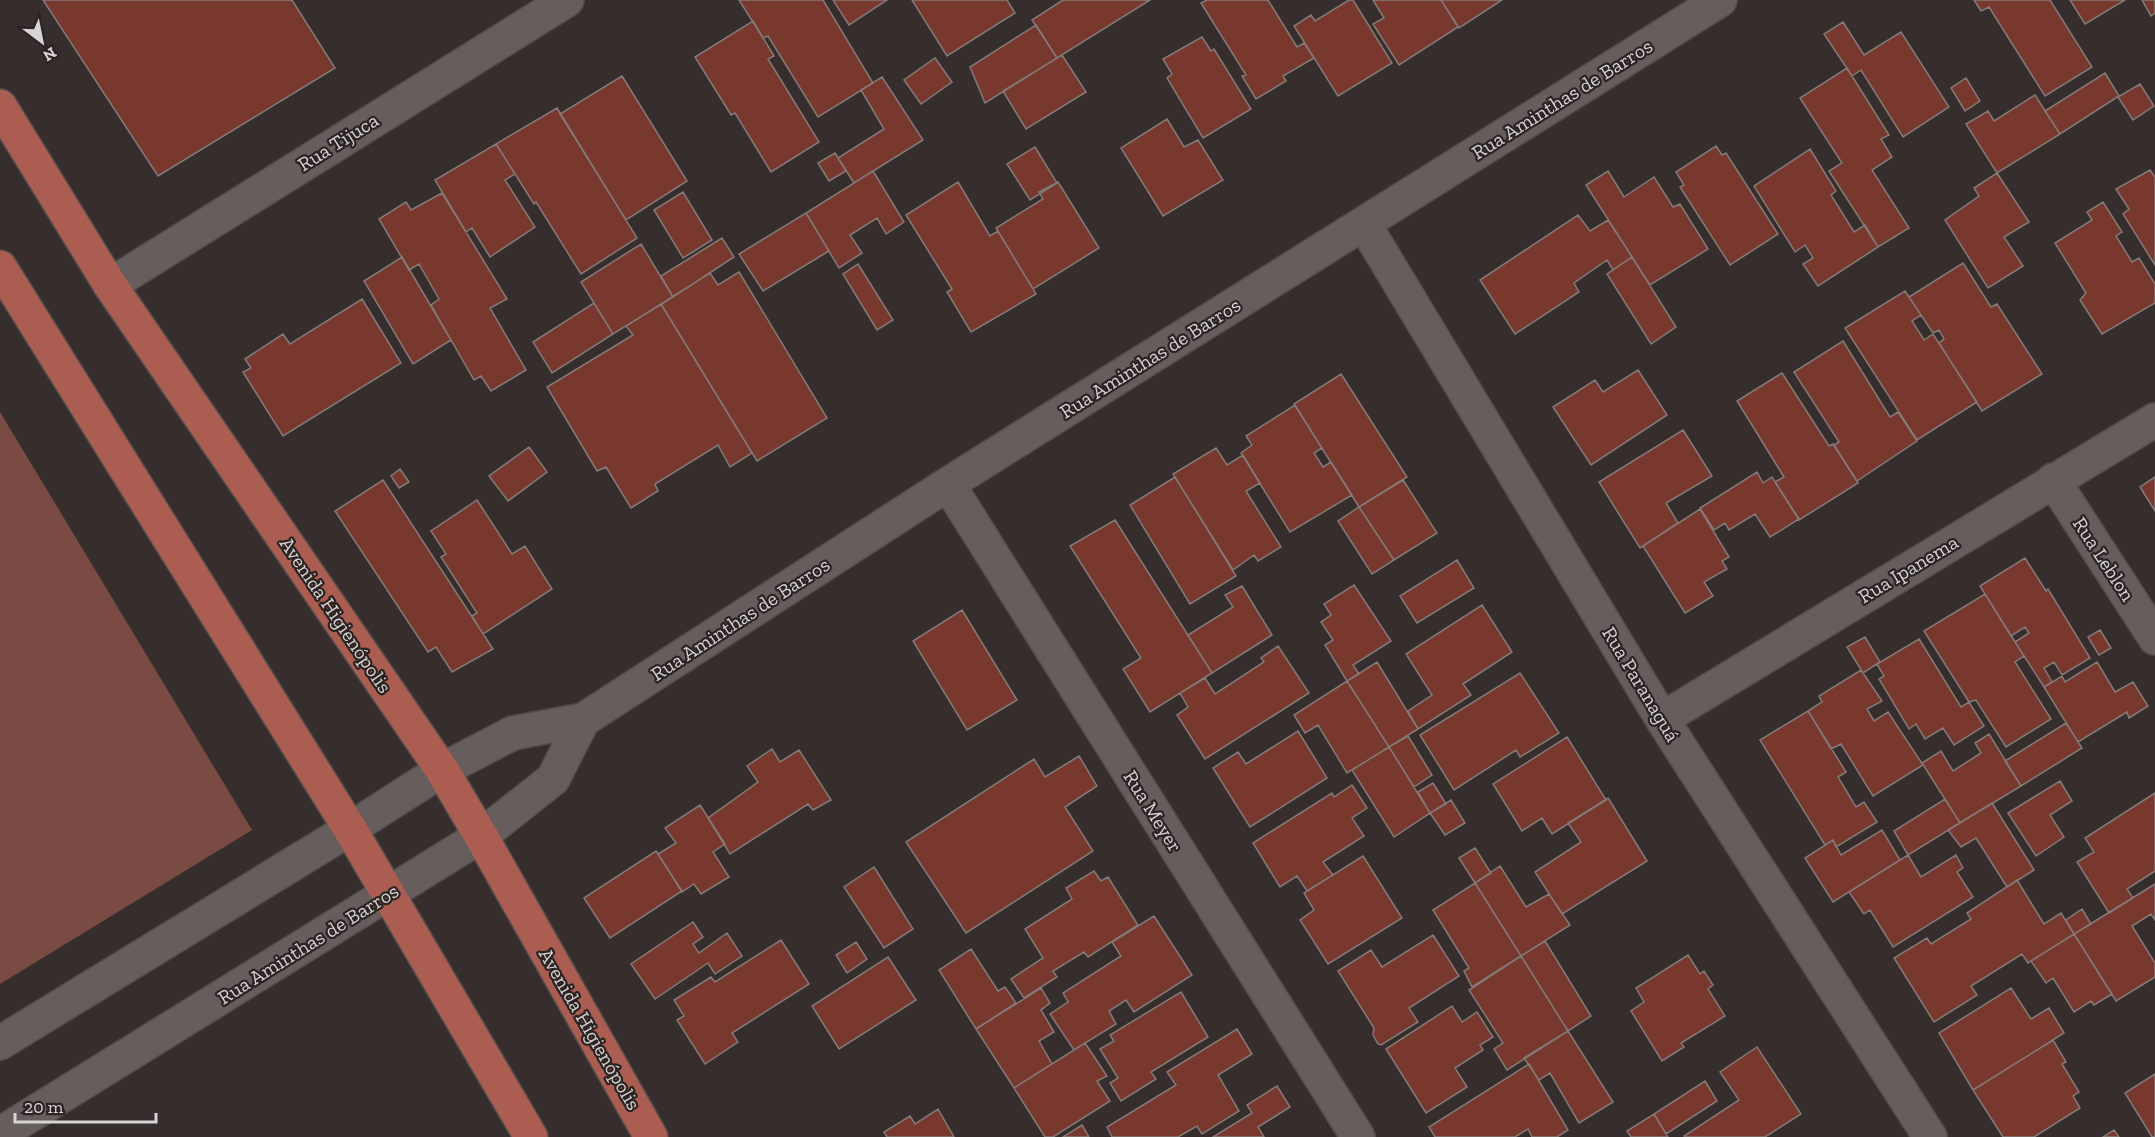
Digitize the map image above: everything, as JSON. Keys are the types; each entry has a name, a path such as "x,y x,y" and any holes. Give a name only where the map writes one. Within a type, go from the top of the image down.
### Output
{"main road":[{"name":"Avenida Higienópolis","path":"0,106 110,285 442,770 651,1137"},
{"path":"0,267 350,829 531,1137"}],"street":[{"name":"Rua Tijuca","path":"110,285 567,0"},
{"name":"Rua Aminthas de Barros","path":"0,1043 350,829 442,770 513,733 584,720 948,484 1720,0"},
{"name":"Rua Paranaguá","path":"1364,224 1662,718 1930,1137"},
{"name":"Rua Ipanema","path":"1662,718 2155,420"},
{"name":"Rua Leblon","path":"2053,480 2155,638"},
{"name":"Rua Meyer","path":"948,484 1358,1137"},
{"name":"Rua Aminthas de Barros","path":"0,1134 481,836 553,779 584,720"}],"shaded area":[{"path":"0,412 252,830 0,984"}],"building":[{"path":"43,0 292,0 335,68 158,176"},
{"path":"739,0 823,0 873,83 818,117 768,36 763,38"},
{"path":"833,0 887,0 849,25"},
{"path":"912,0 1007,0 1015,13 947,56"},
{"path":"1063,0 1150,0 1057,58 1032,20"},
{"path":"1207,0 1268,0 1297,47 1304,43 1314,58 1283,76 1286,81 1256,99 1242,76 1246,75 1201,3"},
{"path":"1349,0 1353,0 1392,63 1338,96 1294,26 1311,15 1315,21"},
{"path":"1373,0 1441,0 1458,27 1399,65 1373,24 1384,18"},
{"path":"1441,0 1502,0 1459,28"},
{"path":"1974,0 2050,0 2092,67 2045,96 1989,7 1981,11"},
{"path":"2070,0 2125,0 2085,24"},
{"path":"2142,0 2155,0 2155,13 2151,16"},
{"path":"753,21 774,56 768,59 819,142 771,172 735,113 731,115 695,57"},
{"path":"1843,22 1864,55 1901,32 1949,107 1903,137 1861,70 1852,76 1824,34"},
{"path":"1036,25 1057,58 985,103 970,67"},
{"path":"1202,37 1211,51 1214,49 1251,109 1203,138 1167,78 1172,74 1163,59"},
{"path":"1062,55 1086,92 1026,129 1003,91"},
{"path":"935,58 952,82 921,104 904,80"},
{"path":"1847,68 1889,135 1881,139 1892,157 1872,170 1909,228 1878,247 1829,171 1842,163 1800,98"},
{"path":"2105,73 2119,96 2060,134 2045,111"},
{"path":"622,76 687,181 626,220 560,114"},
{"path":"882,77 923,140 854,183 838,158 884,129 861,90"},
{"path":"1966,78 1980,101 1965,111 1951,88"},
{"path":"2140,84 2154,106 2133,120 2118,97"},
{"path":"2035,95 2060,134 1997,173 1966,124 1988,111 1994,121"},
{"path":"557,108 637,238 581,274 496,144"},
{"path":"1167,119 1184,147 1198,140 1223,180 1163,216 1121,148"},
{"path":"496,144 515,174 505,180 535,227 490,257 472,228 466,232 435,180"},
{"path":"1716,146 1722,155 1726,153 1778,234 1730,265 1680,187 1684,185 1676,172"},
{"path":"1035,147 1057,183 1030,200 1007,164"},
{"path":"1810,149 1836,191 1831,195 1854,232 1865,225 1878,247 1818,286 1803,264 1813,258 1805,245 1795,252 1754,186"},
{"path":"835,153 846,171 829,181 818,163"},
{"path":"2150,170 2155,177 2155,265 2123,214 2129,209 2116,189"},
{"path":"873,171 904,222 886,234 877,218 850,235 862,253 839,268 806,213"},
{"path":"1608,171 1624,197 1654,177 1673,207 1680,204 1708,249 1650,285 1586,185"},
{"path":"1997,173 2029,222 2004,237 2023,266 1988,288 1945,220 1979,196 1974,188"},
{"path":"958,182 990,236 998,231 1036,294 971,332 947,292 952,289 906,215"},
{"path":"1058,182 1099,248 1033,289 996,228 1043,199 1039,192"},
{"path":"683,192 712,240 683,258 654,210"},
{"path":"442,193 507,299 490,308 526,370 491,391 481,376 474,380 431,305 439,299 419,264 409,270 379,219 406,202 411,210"},
{"path":"2103,202 2122,232 2116,236 2132,262 2139,258 2155,284 2155,303 2102,334 2080,300 2086,293 2055,243 2092,220 2087,212"},
{"path":"806,213 829,251 763,291 739,254"},
{"path":"1578,215 1590,231 1608,220 1632,257 1613,270 1607,260 1574,283 1579,292 1515,334 1480,280"},
{"path":"722,238 734,257 673,297 661,276"},
{"path":"641,244 673,297 613,334 581,282"},
{"path":"402,257 451,340 413,364 364,281"},
{"path":"1632,257 1676,327 1651,344 1607,274"},
{"path":"1963,263 1991,307 1997,304 2042,374 1982,411 1939,343 1944,339 1939,330 1933,333 1909,297"},
{"path":"858,264 893,320 877,330 843,274"},
{"path":"739,272 827,418 757,461 661,304 710,273 718,285"},
{"path":"1905,291 1921,315 1912,321 1924,340 1933,334 1977,402 1917,440 1845,328"},
{"path":"362,299 401,363 283,436 243,372 251,368 245,359 283,334 290,344"},
{"path":"594,303 613,334 552,373 533,342"},
{"path":"661,304 752,453 730,467 718,445 655,484 658,491 631,508 606,467 597,471 547,387 633,335 626,326"},
{"path":"1843,341 1890,417 1898,412 1917,441 1857,481 1834,445 1839,442 1794,372"},
{"path":"1638,370 1667,415 1591,465 1553,407 1595,380 1603,392"},
{"path":"1782,373 1829,446 1833,444 1858,483 1799,520 1775,482 1784,477 1737,401"},
{"path":"1341,374 1407,477 1359,507 1294,404"},
{"path":"1295,405 1322,448 1314,453 1323,467 1331,462 1352,495 1290,532 1241,453 1252,445 1246,436"},
{"path":"1683,430 1712,476 1666,503 1678,523 1640,548 1599,482"},
{"path":"529,447 547,472 508,501 489,476"},
{"path":"1216,448 1227,465 1243,455 1260,483 1246,491 1281,547 1258,561 1254,555 1233,570 1173,474"},
{"path":"400,469 409,482 399,488 391,476"},
{"path":"1757,472 1763,483 1772,477 1799,519 1770,537 1755,514 1729,530 1725,523 1714,530 1700,508"},
{"path":"1175,477 1236,576 1190,604 1130,505"},
{"path":"2155,477 2155,511 2140,487"},
{"path":"383,480 493,649 452,672 436,647 428,652 335,511"},
{"path":"1403,480 1437,533 1394,560 1359,507"},
{"path":"477,500 512,554 525,546 552,589 483,634 472,616 477,613 441,557 446,554 431,531"},
{"path":"1359,507 1394,560 1372,574 1338,521"},
{"path":"1700,509 1729,557 1722,561 1727,569 1704,582 1713,596 1685,613 1643,546"},
{"path":"1115,520 1212,673 1150,712 1123,669 1141,658 1070,546"},
{"path":"2025,558 2046,591 2048,589 2090,658 2062,675 2054,662 2044,668 2052,682 2044,687 2015,642 2029,633 2025,627 2011,636 1980,586"},
{"path":"1457,560 1474,588 1417,623 1400,596"},
{"path":"1354,585 1391,641 1353,665 1359,674 1347,681 1325,645 1333,640 1321,622 1331,615 1324,604"},
{"path":"1242,586 1272,635 1212,673 1188,635 1233,607 1225,595"},
{"path":"1985,594 2024,656 2015,662 2051,719 2006,747 1976,700 1969,702 1924,631"},
{"path":"1482,605 1512,652 1463,684 1471,695 1418,729 1408,711 1432,695 1406,654"},
{"path":"962,610 1017,700 967,730 913,641"},
{"path":"2100,630 2111,648 2099,655 2088,637"},
{"path":"1865,637 1880,662 1863,673 1847,647"},
{"path":"1919,639 1961,707 1969,702 1984,726 1954,745 1943,728 1925,739 1916,724 1909,729 1879,679 1884,676 1877,664"},
{"path":"1278,646 1309,693 1205,759 1177,715 1188,707 1180,693 1205,678 1215,694 1264,662 1261,658"},
{"path":"1377,662 1418,729 1389,747 1347,681"},
{"path":"2097,662 2115,692 2133,682 2148,706 2129,718 2127,712 2078,742 2044,687 2062,676 2065,682"},
{"path":"1861,670 1882,701 1867,709 1874,721 1888,712 1923,765 1873,796 1841,744 1831,749 1808,711 1822,702 1819,696"},
{"path":"1520,673 1559,733 1520,757 1516,750 1454,790 1420,735"},
{"path":"1347,681 1389,747 1347,773 1318,725 1305,733 1294,715"},
{"path":"1808,711 1846,772 1838,777 1856,807 1864,802 1877,822 1836,847 1833,840 1825,845 1760,740"},
{"path":"2066,723 2082,748 2021,786 2005,761"},
{"path":"1298,731 1327,778 1250,827 1213,768 1238,752 1246,764"},
{"path":"1989,734 2021,786 1960,823 1922,763 1941,751 1953,771 1981,753 1975,743"},
{"path":"1408,736 1432,775 1414,787 1389,747"},
{"path":"1567,737 1606,800 1552,834 1542,818 1522,831 1493,784"},
{"path":"1389,747 1430,813 1394,837 1352,770"},
{"path":"772,749 780,762 799,750 831,800 813,810 808,804 730,854 708,818 758,782 747,766"},
{"path":"1079,756 1097,786 1065,807 1093,851 966,933 906,842 1034,759 1045,777"},
{"path":"2060,781 2072,801 2050,815 2064,837 2036,856 2008,813"},
{"path":"1433,783 1446,804 1430,813 1418,792"},
{"path":"1352,785 1367,808 1352,818 1364,836 1323,862 1333,875 1307,891 1297,876 1280,887 1253,843 1332,793 1334,797"},
{"path":"2155,793 2155,871 2127,889 2133,898 2109,913 2077,862 2094,852 2085,838"},
{"path":"1608,798 1647,861 1562,914 1535,872 1581,842 1568,823"},
{"path":"1945,799 1960,823 1908,855 1894,831"},
{"path":"1451,800 1465,823 1445,835 1430,813"},
{"path":"1992,803 2034,870 2007,887 1976,838 1961,847 1948,830"},
{"path":"700,805 725,844 713,852 729,877 701,894 694,884 682,892 658,854 676,843 665,828"},
{"path":"1882,830 1900,860 1833,902 1805,858 1833,840 1841,855"},
{"path":"1475,848 1491,873 1475,883 1459,858"},
{"path":"656,851 682,891 610,938 584,898"},
{"path":"1908,855 1921,877 1956,855 1963,868 1957,872 1973,897 1893,947 1870,910 1864,914 1849,892"},
{"path":"1363,856 1402,918 1328,964 1300,920 1314,910 1304,893"},
{"path":"1500,866 1526,907 1549,894 1570,925 1521,956 1475,883"},
{"path":"874,867 913,929 884,948 844,887"},
{"path":"1094,871 1101,881 1108,877 1138,925 1088,957 1084,952 1053,971 1057,977 1024,998 1011,979 1043,958 1025,929 1072,899 1066,888"},
{"path":"2017,880 2044,924 2061,913 2074,934 2028,963 2022,954 1971,986 1977,995 1934,1022 1894,958 1927,938 1931,944 1971,919 1967,913"},
{"path":"1475,883 1521,956 1472,987 1464,971 1469,968 1433,910"},
{"path":"2155,884 2155,920 2151,914 2132,926 2155,963 2155,977 2116,1001 2074,934"},
{"path":"2082,909 2091,924 2074,934 2066,920"},
{"path":"1154,916 1192,975 1134,1012 1126,1000 1109,1011 1116,1024 1074,1050 1050,1014 1068,1002 1063,993 1121,956 1112,942"},
{"path":"693,922 703,937 693,944 699,953 727,933 742,956 715,974 708,963 655,999 631,964"},
{"path":"2074,934 2112,994 2094,1005 2091,1001 2074,1012 2053,978 2046,983 2031,961"},
{"path":"1433,935 1459,976 1409,1008 1418,1022 1381,1045 1378,1044 1373,1035 1374,1028 1338,971 1371,950 1382,967"},
{"path":"781,940 809,984 732,1033 738,1042 705,1064 677,1020 684,1016 674,1000 711,977 715,982"},
{"path":"1545,941 1591,1016 1568,1031 1521,956"},
{"path":"856,942 867,959 847,973 836,955"},
{"path":"971,949 998,991 1005,987 1016,1003 976,1029 939,970"},
{"path":"1688,955 1700,974 1704,971 1713,985 1708,989 1725,1016 1681,1043 1684,1047 1662,1061 1631,1011 1644,1002 1636,988"},
{"path":"1521,956 1568,1031 1507,1070 1494,1049 1503,1043 1469,990"},
{"path":"888,957 916,1000 839,1049 812,1006"},
{"path":"1041,988 1050,1003 1041,1010 1054,1032 1039,1041 1052,1064 1014,1088 976,1029"},
{"path":"2011,988 2031,1019 2049,1008 2064,1033 1973,1090 1939,1033"},
{"path":"1181,992 1208,1037 1151,1072 1156,1079 1121,1101 1110,1083 1118,1078 1100,1049 1114,1041 1110,1035"},
{"path":"1452,1006 1462,1022 1477,1012 1493,1037 1480,1045 1483,1050 1455,1068 1467,1087 1426,1113 1386,1049"},
{"path":"1237,1029 1252,1054 1218,1075 1239,1111 1202,1134 1197,1126 1178,1137 1112,1137 1107,1127 1176,1085 1167,1072"},
{"path":"1568,1031 1613,1102 1579,1123 1550,1073 1539,1080 1524,1058"},
{"path":"2053,1040 2066,1062 2062,1064 2079,1092 2073,1096 2080,1108 2034,1137 2003,1137 1973,1090"},
{"path":"1085,1043 1107,1076 1097,1081 1110,1101 1053,1137 1045,1137 1014,1088"},
{"path":"1757,1047 1801,1114 1765,1137 1685,1137 1739,1100 1720,1072"},
{"path":"1529,1064 1568,1130 1557,1137 1532,1137 1528,1129 1515,1137 1435,1137 1429,1127"},
{"path":"2155,1074 2155,1137 2152,1137 2125,1093"},
{"path":"1705,1081 1717,1101 1666,1134 1654,1114"},
{"path":"1277,1086 1290,1107 1258,1127 1264,1137 1213,1137 1252,1113 1247,1105"},
{"path":"938,1109 954,1137 887,1137 884,1132 910,1116 915,1124"},
{"path":"1654,1114 1668,1137 1631,1137 1627,1131"},
{"path":"1082,1125 1089,1137 1063,1137"},
{"path":"2114,1130 2119,1137 2103,1137"}]}
